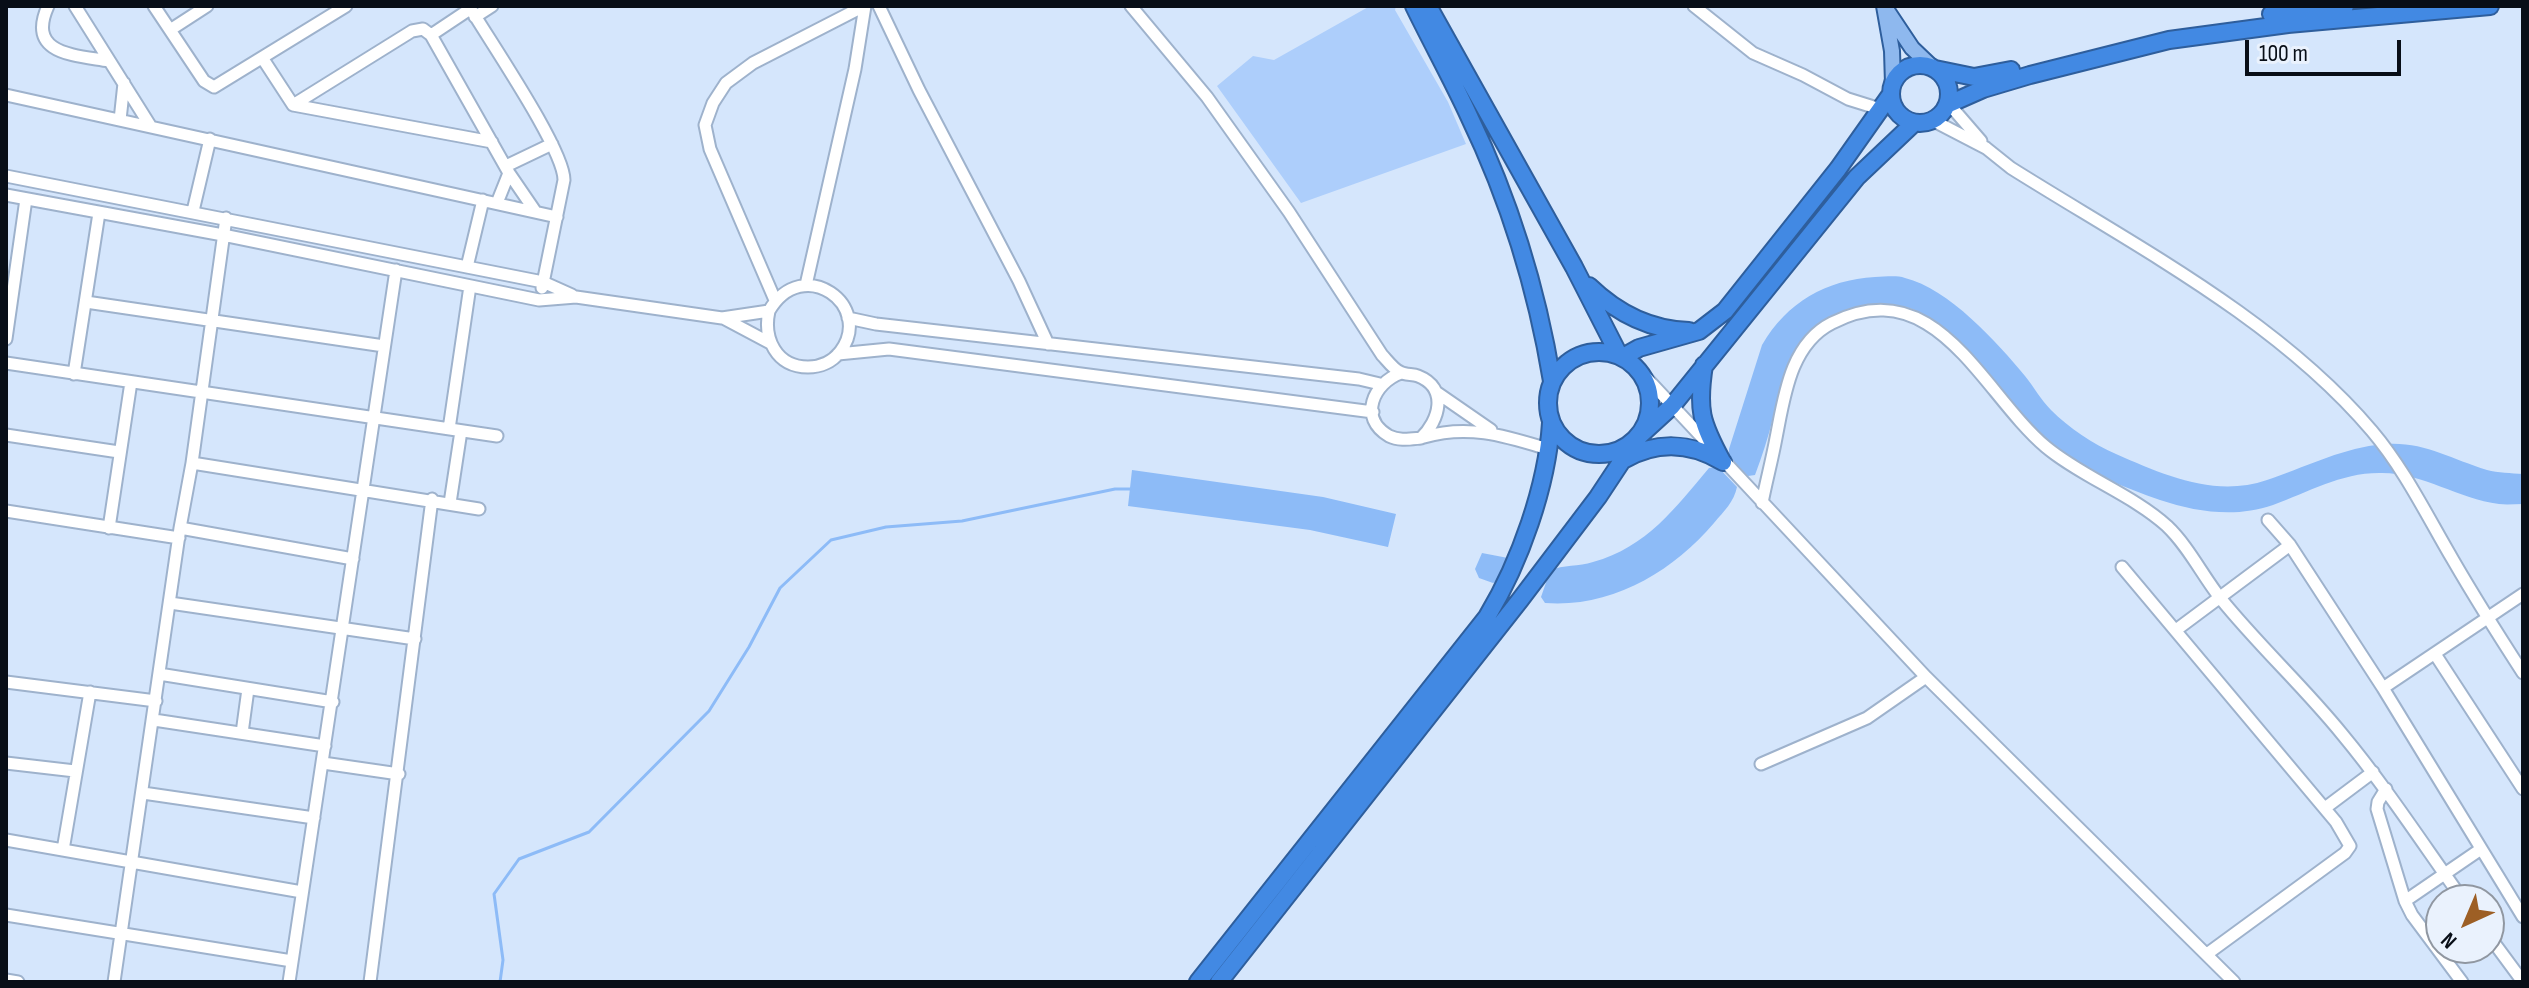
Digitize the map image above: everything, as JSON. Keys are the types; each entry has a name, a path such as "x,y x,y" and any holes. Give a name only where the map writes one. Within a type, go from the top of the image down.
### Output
{"highway":[{"path":"1414,6 1470,118 1498,187 1536,303 1552,381"},
{"path":"1428,6 1621,356"},
{"path":"1621,356 1699,331 1716,320 1838,169 1880,109 1898,76 1914,66 1974,77 2172,28 2345,6"},
{"path":"1949,104 1983,89 2030,75 2169,40 2288,24 2490,6"},
{"path":"1892,89 1897,113 1914,123 1934,121 1949,104 1948,85 1934,68"},
{"path":"1551,423 1559,435 1583,452 1612,453 1637,438 1672,406 1857,177 1914,123"},
{"path":"1574,267 1602,298 1637,320 1657,327 1699,331"},
{"path":"1198,982 1396,735 1487,617 1504,589 1525,543 1548,449 1551,423 1547,402 1552,381 1561,367 1588,352 1604,351 1621,356 1640,371 1650,393 1651,406 1644,429 1598,497 1520,600 1219,982"},
{"path":"1704,364 1700,408 1704,427 1723,462"},
{"path":"1622,461 1646,449 1672,446 1699,450 1723,462"}],"main road":[{"path":"1884,6 1912,48 1934,68"},
{"path":"1884,6 1892,51 1892,89"}],"street":[{"path":"48,6 42,19 42,30 51,47 65,54 109,61"},
{"path":"75,6 151,127"},
{"path":"154,6 209,86 220,86 346,6"},
{"path":"170,30 207,6"},
{"path":"431,35 471,11 492,6"},
{"path":"806,285 855,69 864,6"},
{"path":"775,300 710,149 705,125 713,103 726,83 753,63 864,6"},
{"path":"879,6 1048,344"},
{"path":"1131,6 1207,97 1289,212 1382,355 1401,373"},
{"path":"1694,6 1753,53 1848,99 1880,109"},
{"path":"471,11 564,169 539,300"},
{"path":"293,105 412,31 423,29 431,35 535,211"},
{"path":"263,59 293,105 492,142"},
{"path":"120,120 124,83"},
{"path":"6,95 557,217"},
{"path":"1949,104 1986,148"},
{"path":"1934,121 1986,148 2011,168 2196,283 2254,323 2318,374 2374,434 2407,480 2487,618 2523,673"},
{"path":"193,211 210,139"},
{"path":"497,203 508,170 552,144"},
{"path":"6,176 543,282 576,297"},
{"path":"6,195 223,235 539,300 576,297 722,318 769,311"},
{"path":"6,339 10,291 26,199"},
{"path":"467,267 483,200"},
{"path":"74,374 99,213"},
{"path":"114,982 226,218"},
{"path":"289,982 396,270"},
{"path":"838,354 849,331 848,318 835,295 824,288 806,285 785,291 775,300 766,324 770,343 781,358 804,368 817,367 838,354 889,349 1373,412"},
{"path":"449,429 470,286"},
{"path":"86,302 384,346"},
{"path":"1762,503 1792,372 1815,334 1831,323 1870,311 1908,313 1930,324 1952,341 2008,409 2048,449 2167,527 2188,551 2220,598 2373,772 2451,884"},
{"path":"722,318 770,343"},
{"path":"848,318 876,324 1359,379 1380,384"},
{"path":"6,363 497,436"},
{"path":"1640,371 1926,677 2234,982"},
{"path":"1495,433 1417,375 1401,373 1380,384 1372,402 1381,430 1400,439 1457,430 1495,433 1548,449"},
{"path":"109,528 131,382"},
{"path":"1421,438 1435,422 1439,412 1435,391"},
{"path":"450,503 461,431"},
{"path":"6,435 119,452"},
{"path":"192,463 432,499 479,509"},
{"path":"370,982 432,499"},
{"path":"6,511 109,528 180,533 353,559"},
{"path":"2268,520 2290,545 2383,688 2523,917"},
{"path":"2176,630 2290,545"},
{"path":"2122,567 2325,808 2350,846 2207,954"},
{"path":"2383,688 2523,594"},
{"path":"170,603 415,639"},
{"path":"2435,654 2523,789"},
{"path":"159,674 333,702"},
{"path":"1761,764 1867,718 1926,677"},
{"path":"6,682 156,701"},
{"path":"242,733 248,689"},
{"path":"63,850 90,692"},
{"path":"154,720 325,746"},
{"path":"6,763 75,771"},
{"path":"323,763 399,774"},
{"path":"2325,808 2373,772"},
{"path":"2386,789 2377,809 2405,901 2462,982"},
{"path":"143,793 314,818"},
{"path":"6,840 302,892"},
{"path":"2405,901 2481,849"},
{"path":"6,915 292,961"},
{"path":"2505,958 2523,982"},
{"path":"6,980 18,982"}],"shaded area":[{"path":"1370,6 1396,6 1395,10 1448,102 1466,144 1301,203 1217,86 1253,56 1274,60"},
{"path":"1875,277 1902,277 1938,293 1987,333 2047,406 2066,423 2107,450 2171,476 2209,485 2248,485 2348,451 2376,445 2407,445 2487,470 2523,474 2523,504 2484,501 2427,481 2382,473 2339,479 2273,505 2245,511 2202,510 2160,500 2096,474 2062,453 2044,438 1949,334 1918,312 1896,306 1868,307 1846,313 1820,326 1805,339 1786,369 1755,475 1748,476 1729,457 1729,449 1762,345 1783,317 1810,296 1840,283"},
{"path":"1718,467 1737,487 1734,497 1714,523 1679,557 1660,571 1617,593 1594,600 1545,603 1541,597 1550,571 1593,562 1629,547 1658,524 1709,468"},
{"path":"1132,470 1323,497 1396,514 1388,547 1310,530 1128,506"},
{"path":"1482,553 1508,558 1498,581 1493,583 1479,578 1475,569"}],"waterway":[{"path":"500,982 503,960 494,894 519,859 589,832 709,711 749,647 780,588 831,540 886,527 962,521 1115,489 1130,489"}]}
